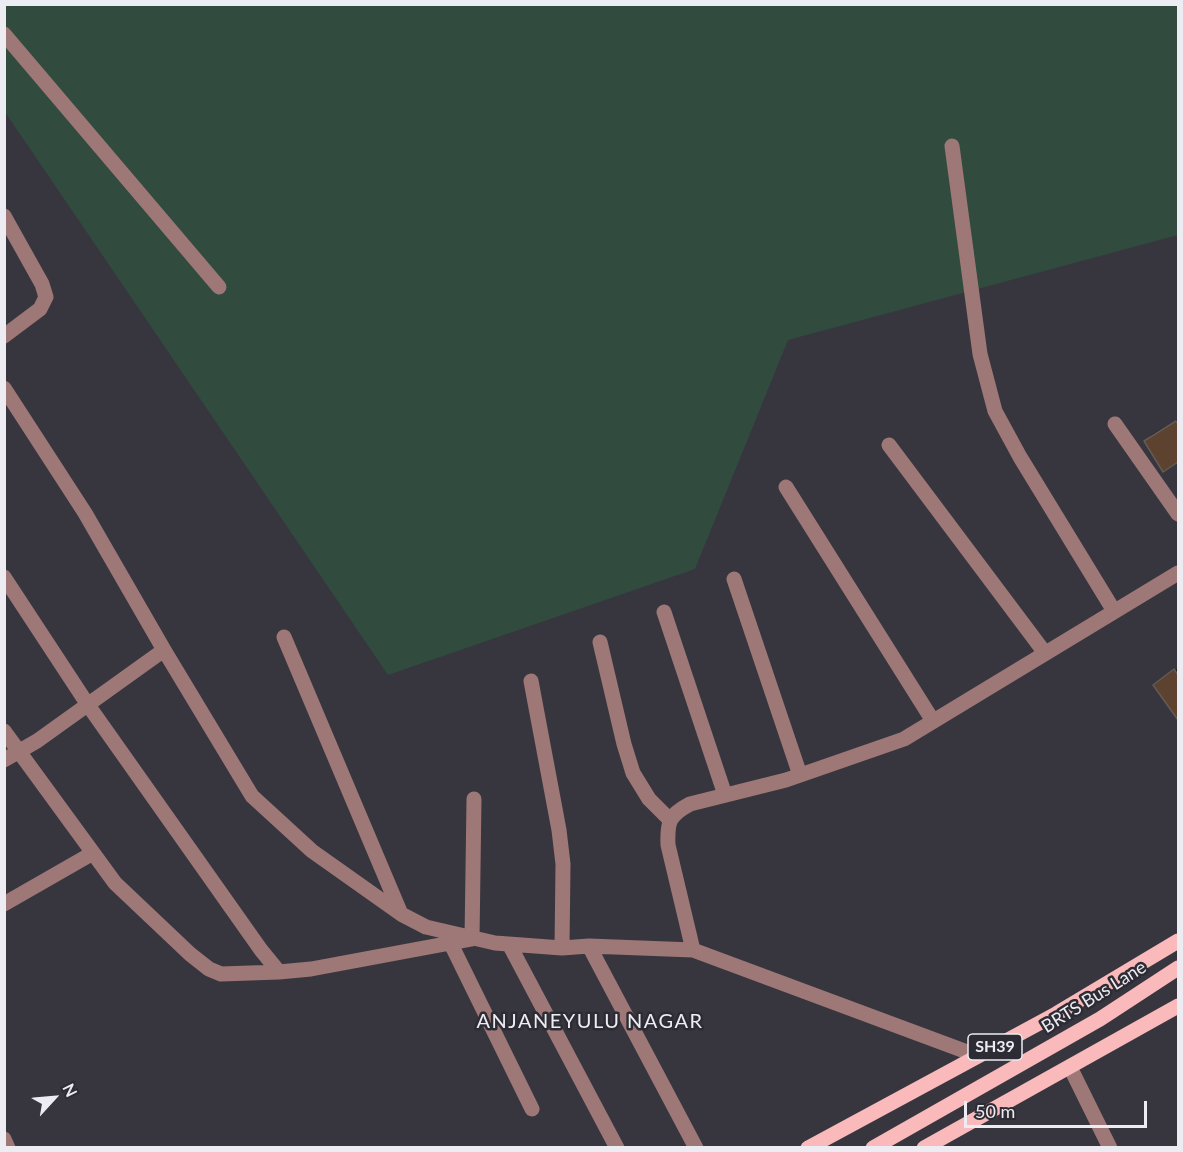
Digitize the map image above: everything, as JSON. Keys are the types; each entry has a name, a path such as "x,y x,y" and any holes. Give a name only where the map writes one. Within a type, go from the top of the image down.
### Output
{"main road":[{"name":"SH39","path":"808,1148 1056,1014 1179,941"},
{"name":"BRTS Bus Lane","path":"873,1148 1100,1019 1179,968"},
{"path":"924,1148 1179,1006"}],"street":[{"path":"4,34 219,287"},
{"path":"952,146 980,354 995,411 1020,457 1114,611"},
{"path":"4,216 42,284 46,297 40,309 4,336"},
{"path":"4,388 85,513 252,796 312,851 401,914 426,927 472,939 509,944 562,948 589,946 693,950 978,1056"},
{"path":"1115,424 1179,514"},
{"path":"889,445 1045,653"},
{"path":"786,487 933,721"},
{"path":"693,950 668,845 670,820 678,810 690,804 800,775 904,739 1179,573"},
{"path":"4,577 88,705 261,950 279,972"},
{"path":"734,579 800,775"},
{"path":"664,612 725,795"},
{"path":"284,637 401,914"},
{"path":"600,642 624,744 633,772 649,799 670,820"},
{"path":"4,760 37,741 164,650"},
{"path":"531,681 559,830 563,864 562,948"},
{"path":"4,731 115,883 209,969 221,974 232,975 311,969 472,939"},
{"path":"472,939 474,799"},
{"path":"4,904 93,853"},
{"path":"451,944 532,1109"},
{"path":"509,944 617,1148"},
{"path":"589,946 696,1148"},
{"path":"1071,1066 1110,1148"},
{"path":"4,1139 8,1148"}],"green space":[{"path":"4,5 1178,5 1178,235 788,340 695,569 388,675 5,112"}],"building":[{"path":"1176,421 1178,424 1178,462 1163,472 1144,441"},
{"path":"1174,669 1178,675 1178,720 1153,685"}],"district":[{"name":"ANJANEYULU NAGAR","path":"590,1022"}]}
